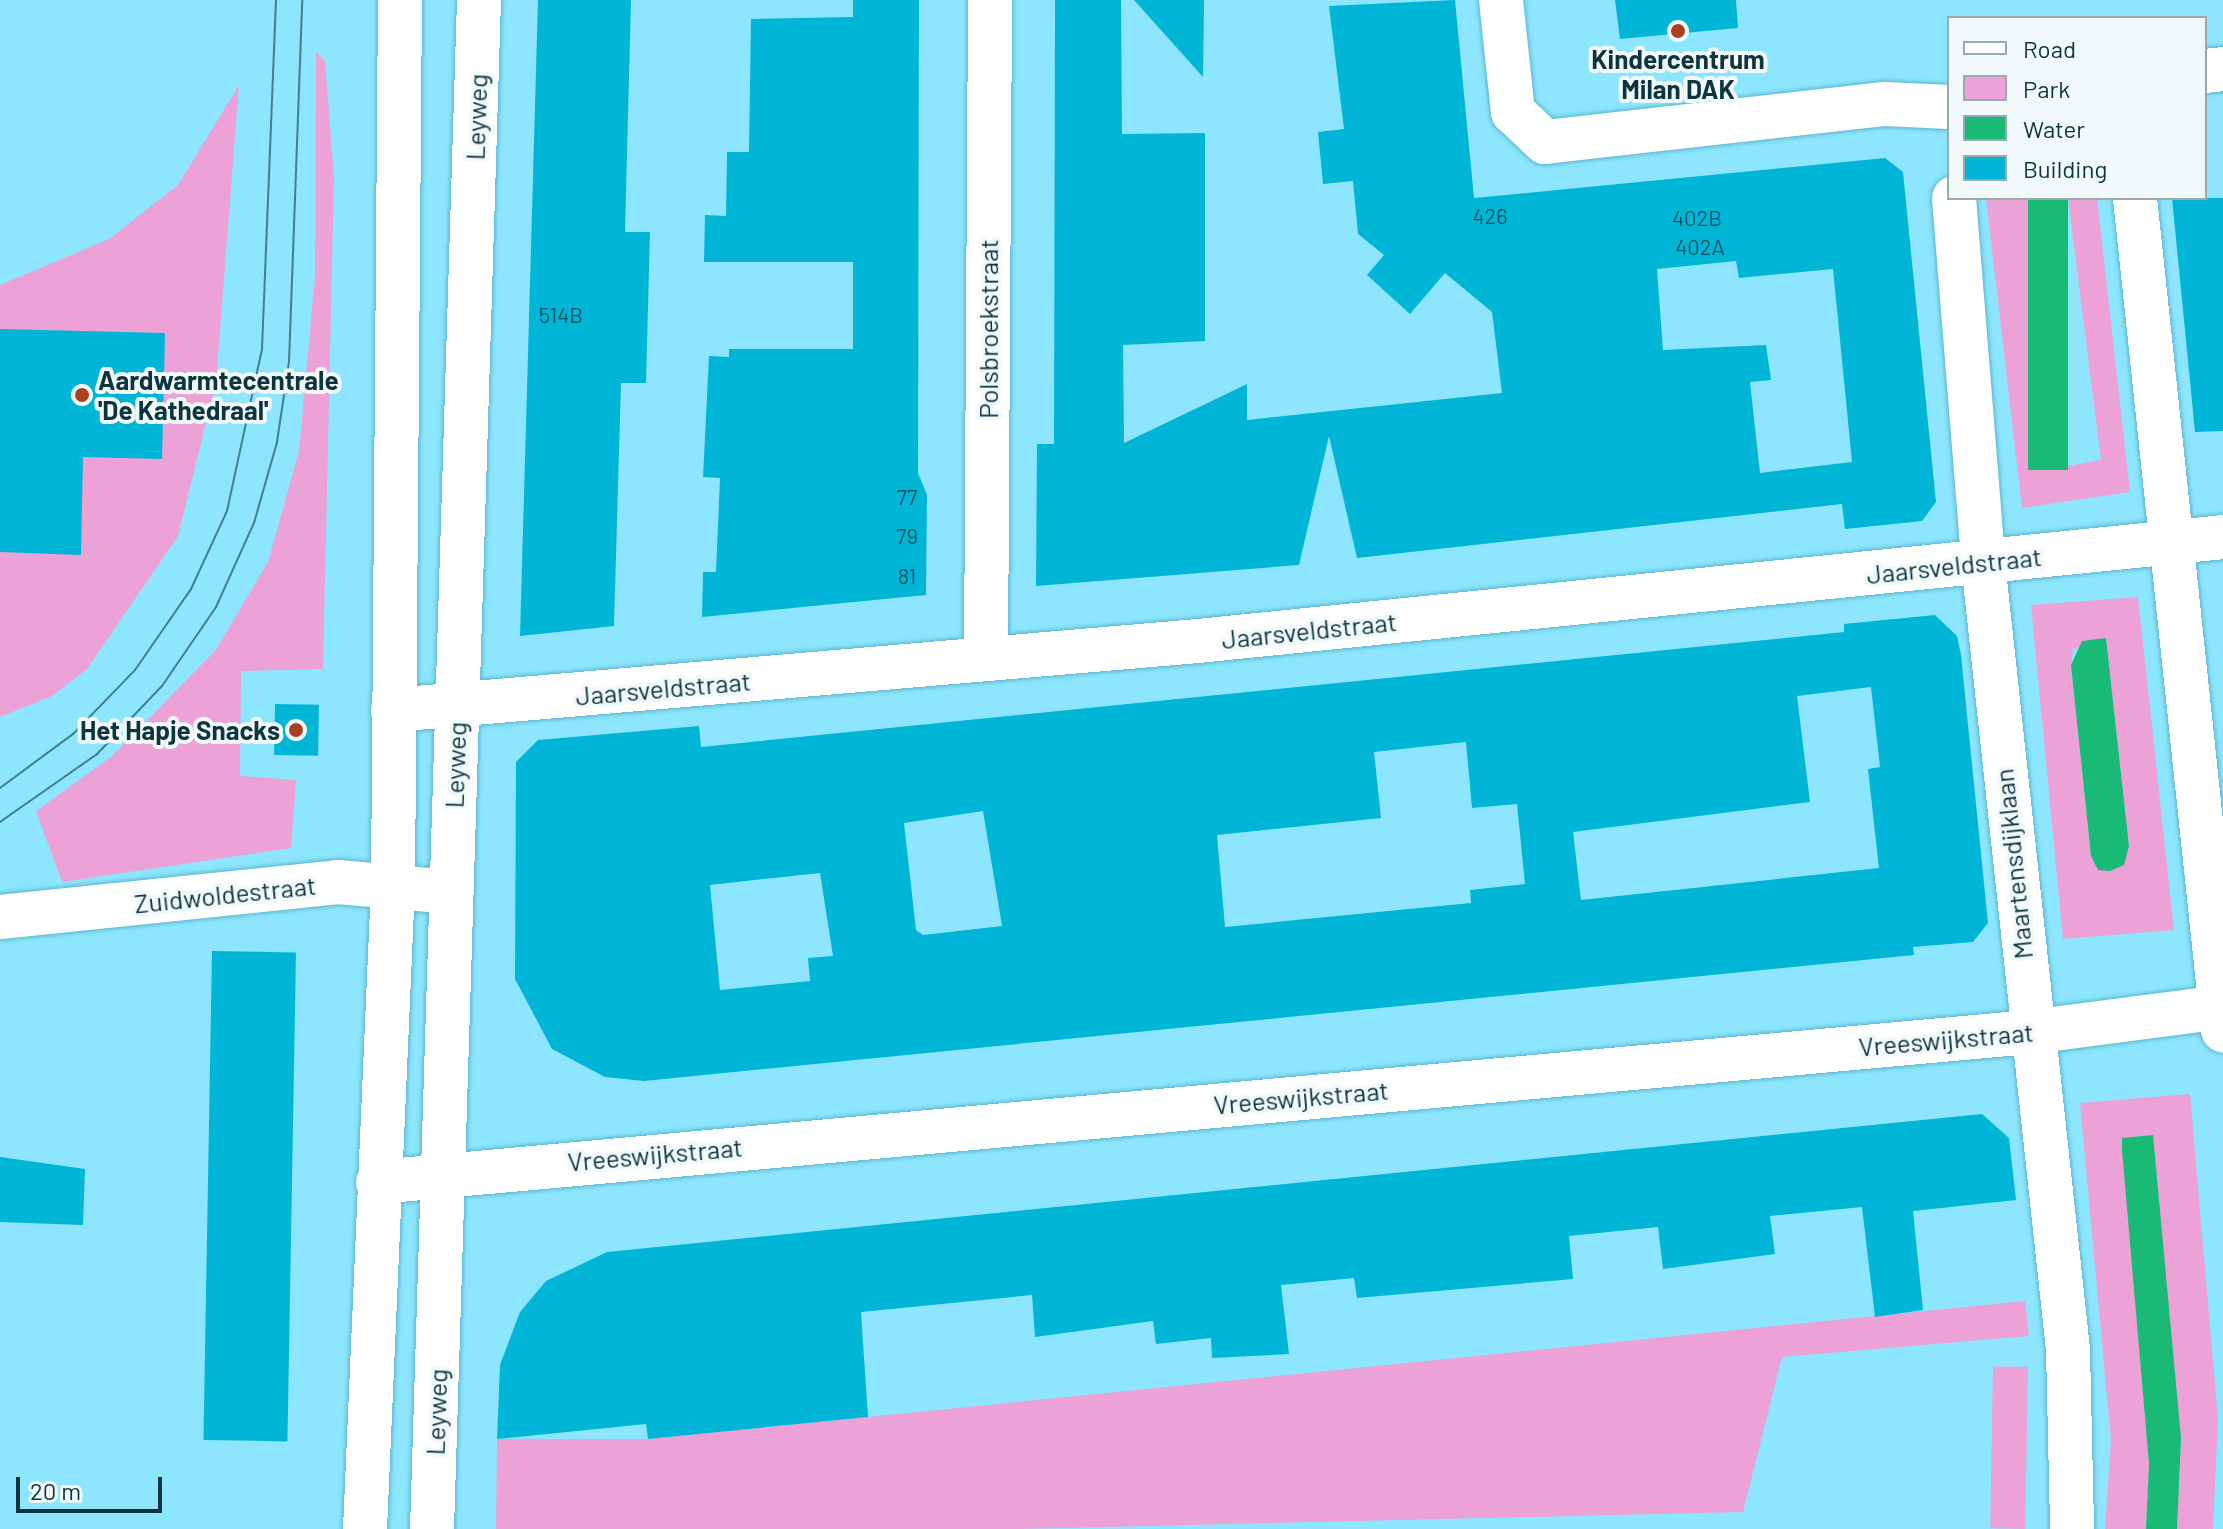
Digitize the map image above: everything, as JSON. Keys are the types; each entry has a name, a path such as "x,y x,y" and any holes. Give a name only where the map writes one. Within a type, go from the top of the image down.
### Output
{"street":[{"path":"365,1529 393,886 400,0"},
{"name":"Leyweg","path":"432,1529 479,0"},
{"name":"Polsbroekstraat","path":"986,658 990,0"},
{"path":"1501,0 1513,112 1545,142 1885,104 1947,114"},
{"name":"Maartensdijklaan","path":"1954,200 1983,562 2030,1032 2068,1349 2072,1529"},
{"path":"2135,200 2168,541 2222,1015"},
{"name":"Jaarsveldstraat","path":"393,710 458,708 2223,537"},
{"name":"Zuidwoldestraat","path":"0,917 338,882 450,892"},
{"name":"Vreeswijkstraat","path":"378,1182 2222,1015"}],"green space":[{"path":"316,52 325,61 334,178 323,669 241,671 240,776 296,780 291,848 62,882 36,811 111,757 215,651 268,562 299,451 315,276"},
{"path":"239,85 216,383 178,536 87,669 52,696 0,717 0,285 109,239 178,185"},
{"path":"1986,200 2028,200 2058,468 2101,460 2068,200 2097,200 2130,492 2022,508"},
{"path":"2138,597 2174,930 2063,939 2031,605","holes":["2106,638 2129,846 2091,856 2071,665 2073,649"]},
{"path":"2190,1094 2218,1419 2213,1529 2177,1529 2181,1438 2122,1138 2149,1464 2146,1529 2105,1529 2111,1440 2080,1103"},
{"path":"2025,1301 2029,1336 1782,1357 1743,1512 1019,1529 496,1529 497,1439 648,1439"},
{"path":"1993,1366 2028,1367 2025,1529 1990,1528"}],"water":[{"path":"2028,200 2068,200 2068,470 2028,470"},
{"path":"2106,638 2129,846 2124,865 2110,871 2098,870 2091,856 2071,665 2082,641"},
{"path":"2153,1135 2181,1438 2177,1529 2146,1529 2149,1464 2122,1150 2122,1138"}],"building":[{"path":"538,0 631,0 625,232 650,232 646,383 621,383 614,626 520,636"},
{"path":"853,0 919,0 918,473 927,495 926,595 702,617 703,572 716,572 720,478 703,477 709,356 729,357 729,349 853,349 853,262 704,262 705,215 726,216 727,152 749,152 751,19 853,17"},
{"path":"1055,0 1121,0 1122,134 1205,133 1205,341 1123,345 1124,443 1247,384 1247,420 1502,393 1492,312 1445,273 1410,314 1367,275 1384,255 1358,234 1353,181 1323,184 1318,132 1344,129 1329,6 1455,0 1474,198 1885,158 1903,172 1936,502 1922,521 1845,529 1842,504 1357,558 1329,436 1299,565 1036,586 1037,444 1054,444","holes":["1736,261 1739,278 1833,269 1852,462 1760,473 1750,382 1771,380 1766,345 1663,350 1657,269"]},
{"path":"1134,0 1204,0 1203,77"},
{"path":"1615,0 1736,0 1738,28 1620,39"},
{"path":"2223,198 2223,431 2195,432 2172,200"},
{"name":"Aardwarmtecentrale 'De Kathedraal'","path":"0,329 165,333 162,459 83,457 81,555 0,552"},
{"path":"1935,615 1957,636 1988,923 1973,942 1913,947 1914,955 644,1081 605,1077 552,1049 515,979 516,762 538,740 699,726 701,747 1844,632 1844,624","holes":["1871,687 1880,767 1868,769 1879,868 1581,900 1573,832 1810,802 1797,696","1466,742 1472,808 1517,804 1525,884 1470,890 1471,903 1225,927 1217,835 1381,818 1374,752","983,811 1002,926 923,935 916,930 904,823","820,873 833,956 808,958 810,981 720,990 710,885"]},
{"name":"Het Hapje Snacks","path":"275,704 319,705 318,756 274,755"},
{"path":"212,951 296,952 287,1441 203,1440"},
{"path":"1982,1114 2009,1138 2016,1200 1913,1211 1923,1310 1875,1317 1862,1207 1770,1216 1775,1254 1663,1269 1658,1227 1569,1236 1573,1279 1357,1298 1354,1278 1281,1285 1289,1354 1212,1358 1211,1338 1156,1344 1153,1321 1035,1337 1032,1295 861,1312 868,1417 648,1439 646,1424 497,1439 500,1365 520,1312 546,1281 607,1252"},
{"path":"0,1157 85,1169 83,1225 0,1222"}],"tram line":[{"path":"0,788 73,734 135,670 191,589 227,511 262,349 276,0"},
{"path":"0,822 97,754 162,686 216,607 254,523 277,442 289,362 302,0"}],"place":[{"name":"Kindercentrum Milan DAK","path":"1678,31"},
{"name":"Aardwarmtecentrale 'De Kathedraal'","path":"82,395"},
{"name":"Het Hapje Snacks","path":"296,730"}]}
